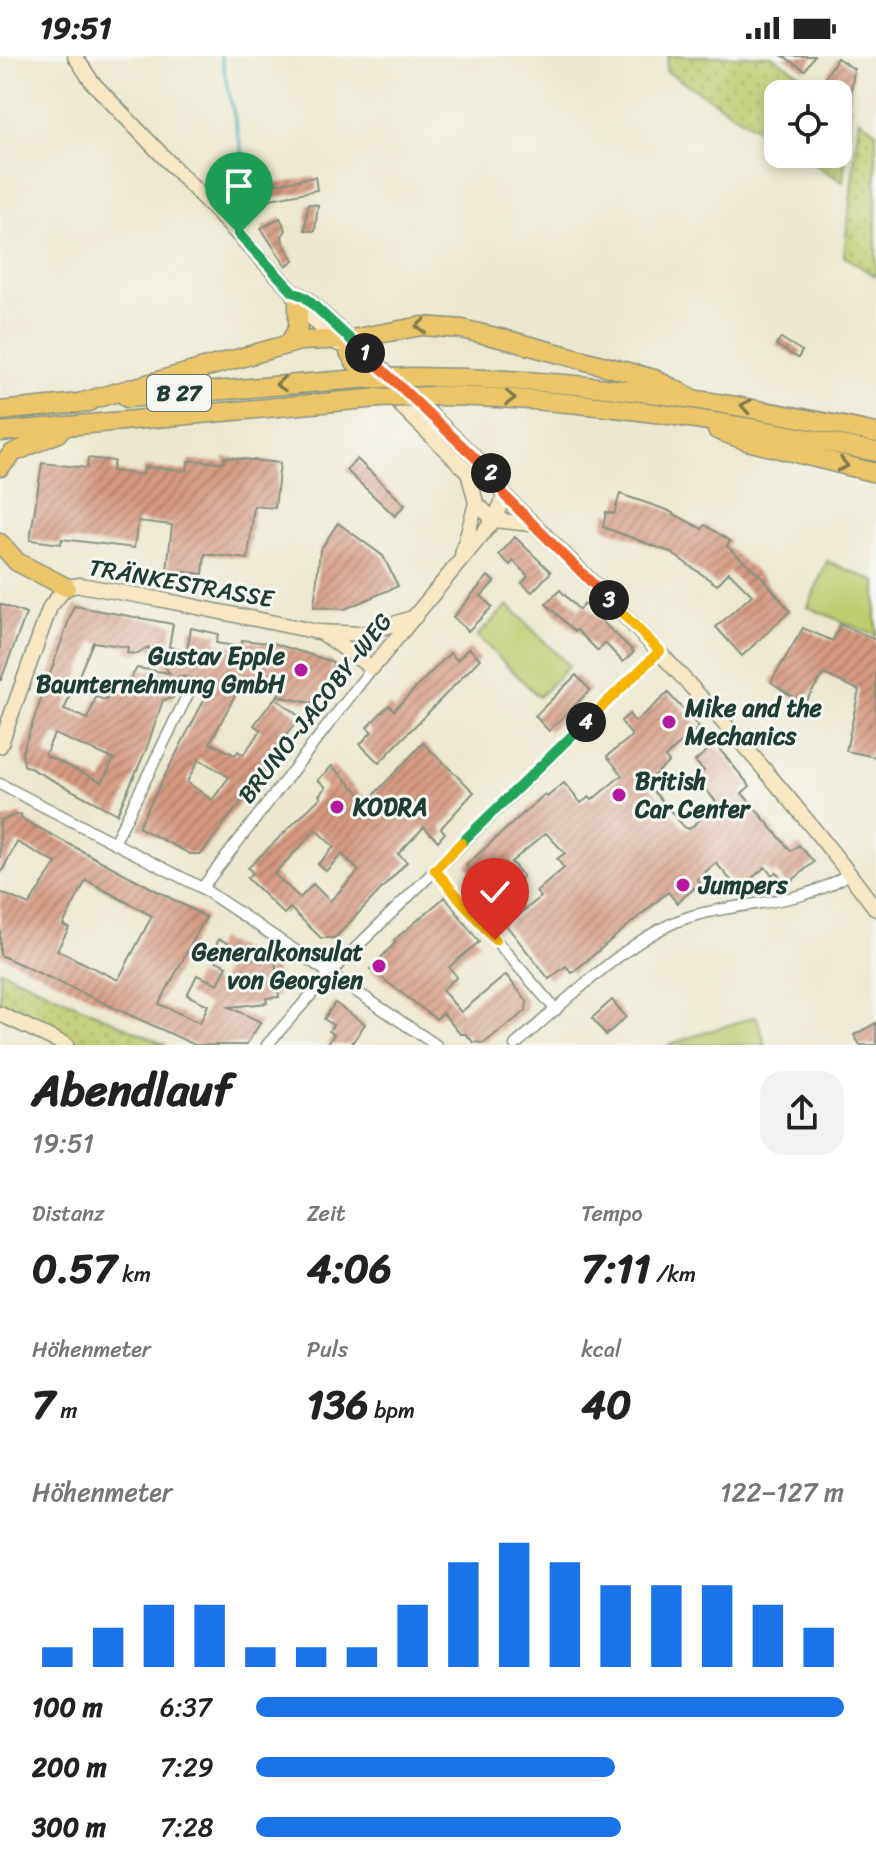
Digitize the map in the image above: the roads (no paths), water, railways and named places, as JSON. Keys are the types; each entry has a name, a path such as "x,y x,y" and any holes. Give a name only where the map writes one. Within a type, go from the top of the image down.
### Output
{"highway":[{"path":"289,344 298,328 295,298"},
{"name":"B 27","path":"351,339 414,326 462,329 654,379 690,397"},
{"path":"79,403 289,344 331,338 351,339 349,352 357,371"},
{"name":"B 27","path":"0,411 357,371 412,377 573,382 690,397 876,433"},
{"name":"B 27","path":"0,432 379,398 432,396 541,399 677,415 747,441 791,443 814,448"},
{"path":"0,467 13,453 28,444 80,424"},
{"path":"814,448 876,452"},
{"path":"814,448 876,473"},
{"path":"0,543 17,562 66,587"}],"main road":[{"path":"75,56 92,82 295,298 357,371 460,463 474,488 476,503 494,520 531,524"},
{"path":"295,298 305,297 487,469 505,496 531,524 660,651 779,786 876,909"},
{"name":"BRUNO-JACOBY-WEG","path":"372,668 462,555 494,520 505,496"},
{"name":"BRUNO-JACOBY-WEG","path":"462,555 476,503"},
{"name":"TRÄNKESTRASSE","path":"0,746 50,607 66,587 80,585 318,632 363,634 415,617"},
{"name":"TRÄNKESTRASSE","path":"318,632 372,668"},
{"path":"0,1014 66,1045"}],"street":[{"path":"267,1045 331,972 660,651"},
{"name":"BRUNO-JACOBY-WEG","path":"202,888 372,668"},
{"path":"115,841 189,692"},
{"path":"0,784 202,888 436,1045"},
{"path":"435,870 556,1010"},
{"path":"515,1045 625,955 683,919 729,905 818,891 849,873"}],"waterway":[{"path":"221,56 248,180"}],"place":[{"name":"Gustav Epple Baunternehmung GmbH","path":"301,670"},
{"name":"Mike and the Mechanics","path":"669,722"},
{"name":"British Car Center","path":"619,795"},
{"name":"KODRA","path":"337,807"},
{"name":"Jumpers","path":"683,885"},
{"name":"Generalkonsulat von Georgien","path":"379,966"}]}
